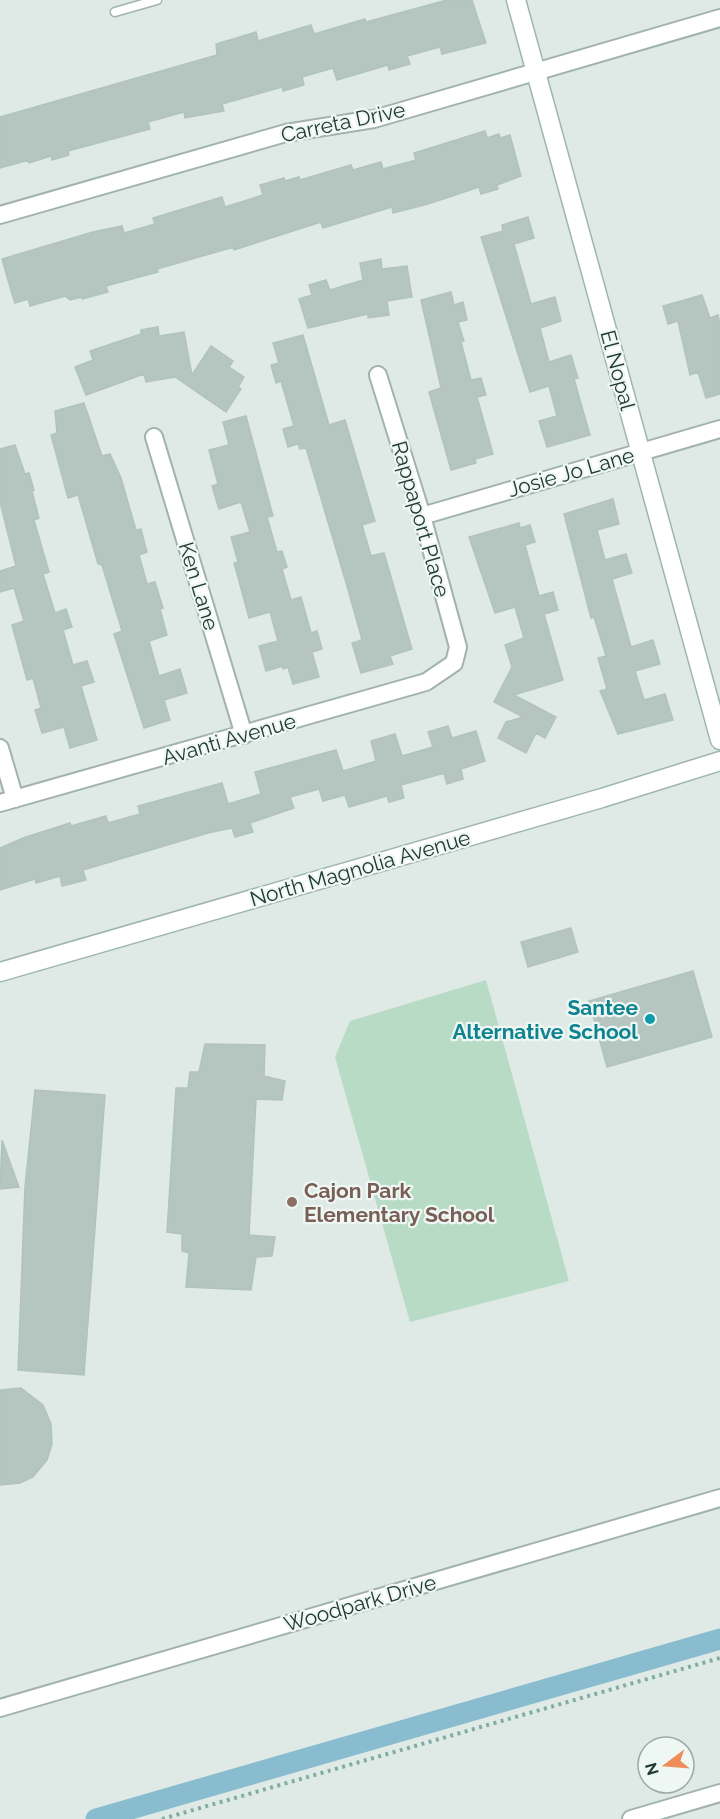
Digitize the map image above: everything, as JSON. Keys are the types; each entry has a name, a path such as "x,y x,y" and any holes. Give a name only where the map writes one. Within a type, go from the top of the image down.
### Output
{"main road":[{"name":"El Nopal","path":"516,0 720,740"},
{"name":"North Magnolia Avenue","path":"0,972 602,798 720,761"}],"street":[{"name":"Carreta Drive","path":"0,215 286,133 374,119 720,18"},
{"name":"Rappaport Place","path":"378,375 422,516 458,647 454,663"},
{"name":"Josie Jo Lane","path":"422,516 720,429"},
{"name":"Ken Lane","path":"154,437 244,735"},
{"name":"Avanti Avenue","path":"7,801 426,682 454,663"},
{"path":"0,748 7,801"},
{"name":"Woodpark Drive","path":"0,1708 720,1498"},
{"path":"631,1819 720,1793"}],"lane":[{"path":"115,12 157,0"}],"path":[{"path":"162,1819 720,1658"}],"green space":[{"path":"486,980 569,1281 410,1322 335,1057 350,1021"}],"building":[{"path":"447,0 472,0 486,43 442,54 440,47 407,56 410,64 389,70 388,65 337,80 333,68 302,77 304,85 283,91 282,87 222,104 224,111 185,118 184,112 148,122 150,129 68,151 69,155 52,160 51,156 29,163 29,160 0,168 0,117 217,55 216,44 256,32 258,41 311,25 314,34 365,19 366,22"},
{"path":"485,131 487,138 499,134 500,138 510,135 521,176 497,185 498,189 481,194 479,187 428,204 393,213 392,207 323,228 321,222 234,250 234,247 157,269 158,272 106,286 108,292 82,299 82,297 70,300 65,296 30,306 28,299 15,303 2,259 93,232 122,226 124,233 155,224 153,218 222,197 225,207 263,195 260,185 284,178 285,181 299,177 300,180 351,165 353,170 381,162 383,169 416,160 414,153"},
{"path":"528,217 534,238 514,244 531,304 555,297 561,321 540,328 549,362 571,355 578,378 574,379 590,435 547,447 539,421 557,416 549,386 530,392 481,237 503,231 502,225"},
{"path":"381,259 382,269 407,266 412,297 387,301 389,315 368,318 368,314 308,328 299,299 312,295 309,285 326,280 330,290 363,280 360,263"},
{"path":"451,292 454,305 463,302 467,320 458,322 464,341 461,342 471,380 481,378 486,395 477,397 493,454 475,459 476,463 451,470 429,392 441,388 421,300"},
{"path":"702,295 710,318 718,315 720,324 720,394 706,398 698,372 690,375 678,321 668,324 663,306"},
{"path":"158,327 159,336 184,332 192,375 211,346 233,361 229,367 244,377 238,387 241,389 226,412 175,377 146,382 144,374 86,395 75,367 93,360 90,351 141,334 141,330"},
{"path":"303,335 329,425 345,420 375,521 362,525 371,556 384,553 412,649 390,656 393,664 361,673 352,643 362,640 347,586 306,448 300,449 298,444 288,447 283,429 294,426 281,381 276,383 271,365 279,363 273,343"},
{"path":"84,403 102,456 110,454 121,478 136,530 141,529 147,552 139,555 147,584 155,582 163,608 160,609 167,635 149,641 159,676 180,669 187,693 164,700 170,720 144,728 114,634 122,631 102,565 98,564 78,495 68,498 51,435 57,433 55,411"},
{"path":"246,416 273,516 267,517 277,552 282,551 287,567 282,569 291,600 301,597 311,633 317,631 322,649 312,652 319,677 293,684 288,667 283,669 283,666 266,671 259,646 278,641 270,612 249,618 234,563 238,562 231,537 250,532 241,502 219,509 212,486 218,484 209,450 229,445 223,422"},
{"path":"15,445 25,474 29,473 34,490 32,491 39,518 34,520 49,572 43,574 55,613 66,609 72,627 63,630 73,665 87,661 94,682 81,686 97,740 70,748 64,727 42,733 35,710 41,708 33,678 27,680 12,625 24,621 14,588 0,592 0,571 16,566 0,502 0,449"},
{"path":"613,499 619,524 597,530 605,560 626,554 632,573 612,579 631,647 653,640 660,664 635,671 644,700 665,694 673,720 618,734 600,691 607,689 598,658 606,656 594,617 591,618 564,514"},
{"path":"519,523 520,528 530,525 535,542 525,545 539,596 553,592 558,610 544,614 563,680 514,695 556,717 545,738 536,733 526,753 498,738 506,722 523,717 494,702 512,667 505,645 524,638 515,607 495,613 469,537"},
{"path":"448,726 452,738 476,731 485,761 461,769 463,779 447,784 444,774 441,774 401,785 404,798 389,802 387,796 349,807 345,795 323,801 319,789 290,797 294,808 250,823 253,832 235,837 232,828 208,833 83,870 86,880 62,886 60,876 36,883 35,879 0,890 0,848 23,838 70,823 71,826 106,816 108,823 140,814 138,806 222,783 228,804 261,794 255,772 336,750 343,771 376,761 371,741 395,734 402,756 433,747 428,732"},
{"path":"571,928 578,952 528,967 521,942"},
{"name":"Santee Alternative School","path":"693,971 712,1037 607,1067 589,1001"},
{"path":"205,1044 265,1045 264,1076 285,1081 282,1100 256,1099 249,1235 275,1237 272,1256 256,1257 251,1290 186,1287 189,1253 182,1251 182,1234 167,1232 176,1088 188,1088 190,1072 199,1072"},
{"path":"35,1090 105,1095 84,1375 18,1370 25,1187"},
{"path":"2,1140 19,1187 0,1189"},
{"path":"21,1388 43,1405 51,1424 52,1444 47,1460 33,1477 20,1483 0,1485 0,1390"}],"waterway":[{"path":"96,1819 720,1639"}],"place":[{"name":"Santee Alternative School","path":"650,1019"},
{"name":"Cajon Park Elementary School","path":"292,1202"}]}
